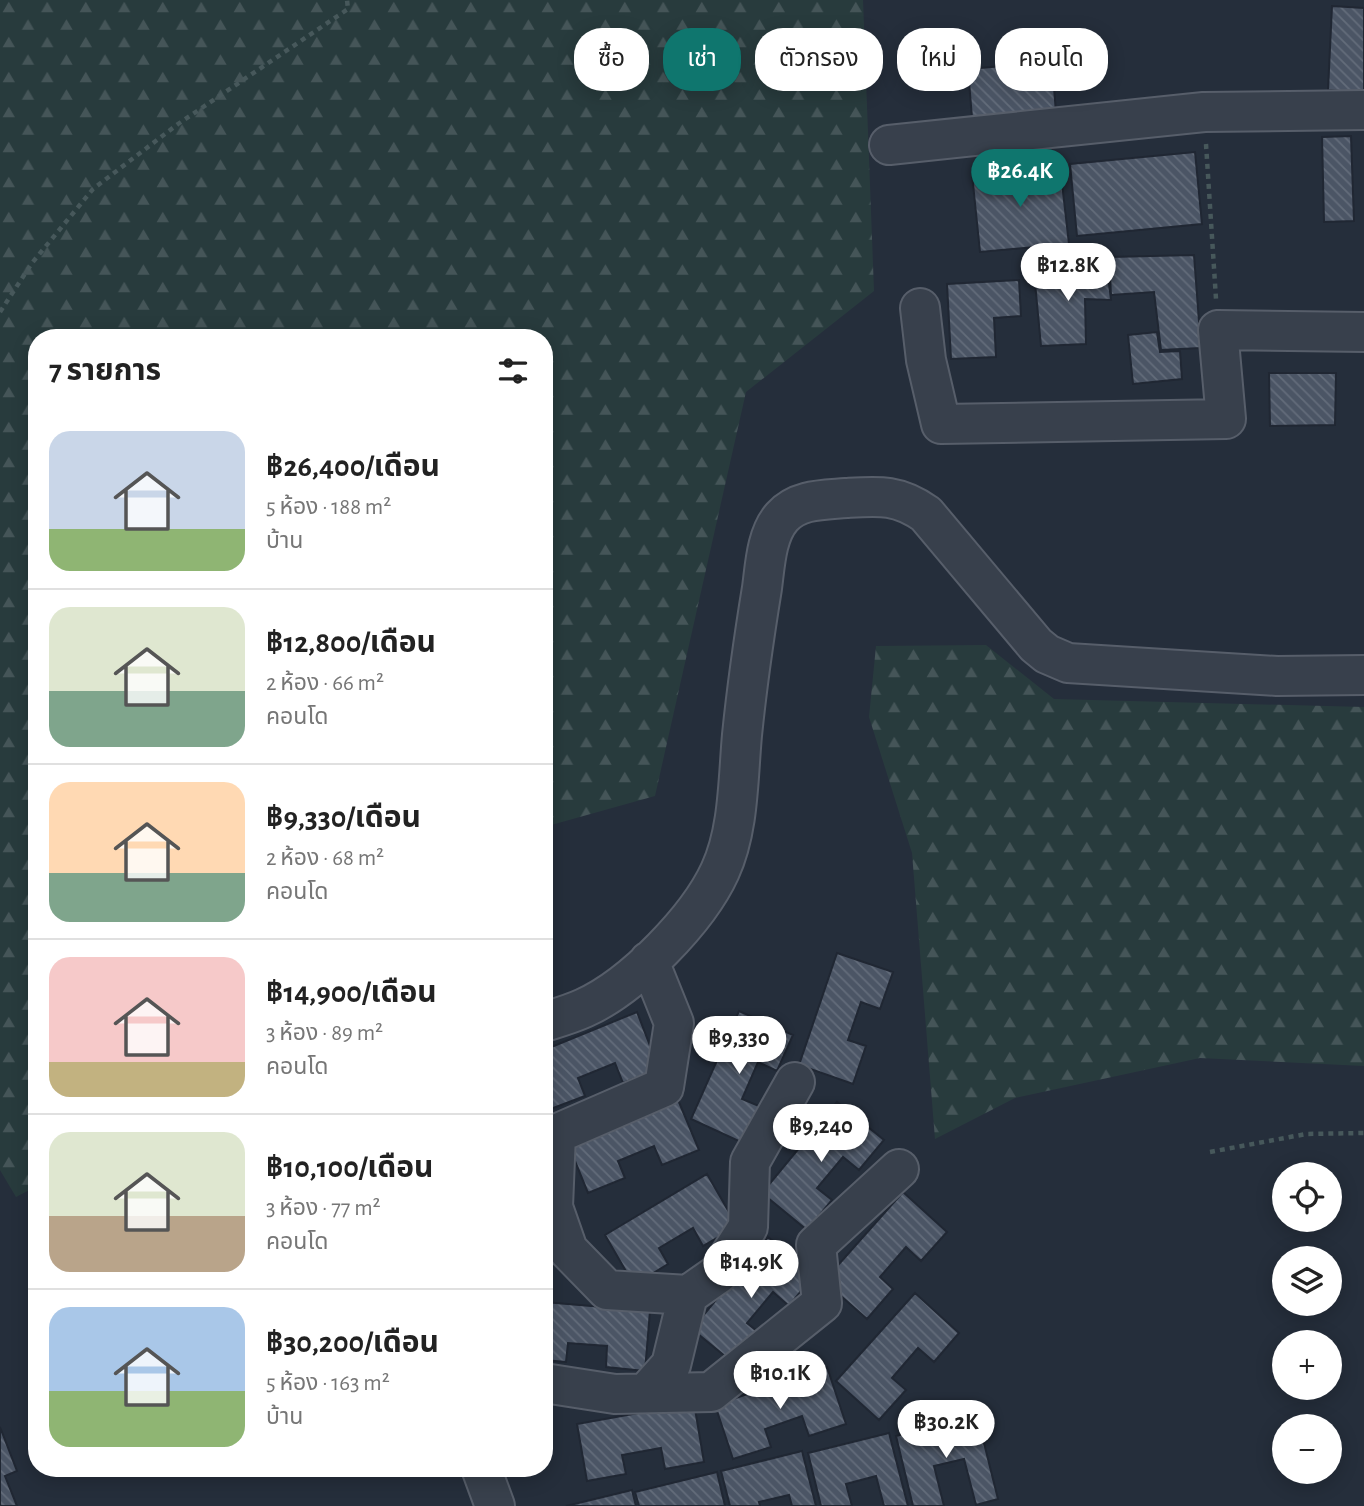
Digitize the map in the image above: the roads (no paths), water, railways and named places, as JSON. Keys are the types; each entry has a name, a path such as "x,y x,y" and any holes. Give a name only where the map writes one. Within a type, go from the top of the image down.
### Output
{"street":[{"path":"889,145 1204,112 1364,110"},
{"path":"920,308 926,360 941,424 1226,419 1218,330 1364,332"},
{"path":"553,1019 594,1003 649,961 691,919 708,896 722,868 734,825 749,668 773,530 782,517 794,507 806,502 872,496 894,497 913,505 926,514 1036,645 1047,654 1068,663 1277,676 1364,675"},
{"path":"649,961 674,1023 664,1087 556,1134 553,1207 568,1250 607,1290 688,1295 718,1273 748,1227 750,1162 795,1082"},
{"path":"553,1384 615,1394 711,1392 822,1303 817,1245 899,1169"},
{"path":"646,1393 671,1365 688,1295"},
{"path":"484,1477 495,1506"}]}
